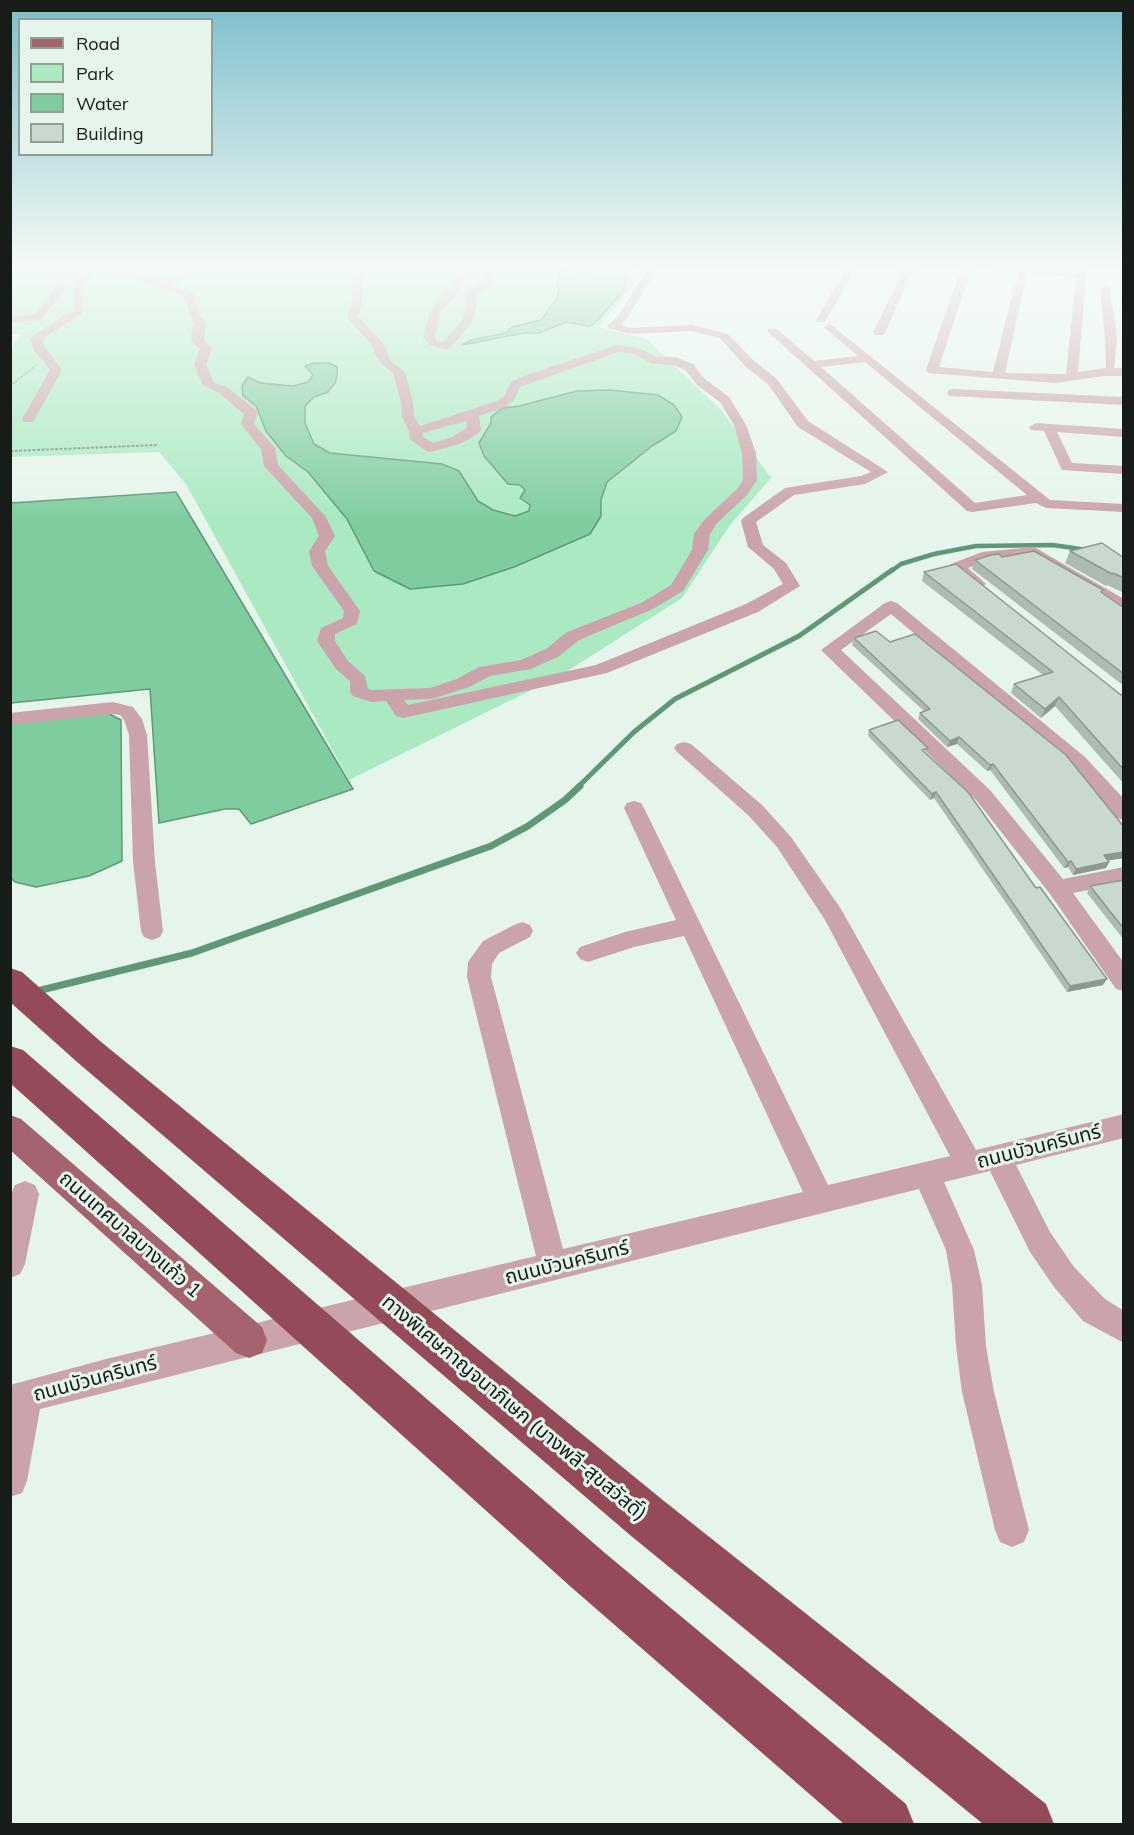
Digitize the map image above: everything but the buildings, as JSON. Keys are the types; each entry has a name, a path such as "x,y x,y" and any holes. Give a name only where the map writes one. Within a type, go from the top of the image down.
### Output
{"highway":[{"name":"ทางพิเศษกาญจนาภิเษก (บางพลี-สุขสวัสดิ์)","path":"10,981 88,1051 647,1518 1026,1824"},
{"path":"10,1061 588,1570 886,1824"}],"main road":[{"name":"ถนนเทศบาลบางแก้ว 1","path":"10,1129 249,1340"}],"street":[{"path":"28,419 55,374 55,367 42,352"},
{"path":"205,352 200,365 209,384 223,390 250,412 247,424 268,448 271,466 319,517 327,536 317,551 320,567 352,610 351,620 327,632 326,641 342,665 359,680 359,692 370,696 432,693 463,683 486,671 525,665 552,653 573,636 647,606 677,588 700,549 702,534 711,520 741,492 750,480 749,453 740,425 725,400 701,382 688,367 675,361 655,362 638,352"},
{"path":"380,352 386,362 399,372 407,402 408,417 416,431 417,439 431,448 457,440 474,430 472,413"},
{"path":"416,431 501,404 510,397 515,385 525,380 607,352"},
{"path":"391,695 403,712 601,669 752,608 792,586 780,566 756,548 748,521 790,490 865,480 881,472 803,424 772,381 739,352"},
{"path":"797,352 972,508 1039,498"},
{"path":"860,352 1046,504 1124,508"},
{"path":"938,352 932,370 1055,379 1104,372 1124,372"},
{"path":"999,376 1003,352"},
{"path":"1072,376 1074,352"},
{"path":"1110,366 1111,352"},
{"path":"812,365 868,358"},
{"path":"953,393 1124,401"},
{"path":"1035,427 1124,433"},
{"path":"1049,429 1066,467 1124,470"},
{"path":"994,596 957,567 982,557 1034,552 1124,606"},
{"path":"1124,813 1078,761 891,606 830,650 982,795 1058,888 1124,982"},
{"path":"10,719 113,708 126,711 134,719 138,735 144,862 152,931"},
{"path":"684,748 755,810 784,842 833,915 969,1164"},
{"path":"634,808 821,1200"},
{"path":"1058,888 1124,875"},
{"path":"588,953 633,938 690,926"},
{"path":"522,931 491,947 480,962 479,977 553,1266"},
{"name":"ถนนบัวนครินทร์","path":"19,1399 249,1340 1124,1126"},
{"path":"997,1156 1040,1242 1064,1276 1094,1310 1124,1328"},
{"path":"927,1174 960,1250 967,1285 971,1346 978,1392 1012,1530"},
{"path":"10,1264 25,1194"},
{"path":"10,1481 19,1399"}],"path":[{"path":"10,386 48,357"},
{"path":"10,451 158,445"}],"green space":[{"path":"10,352 660,352 723,412 771,478 730,525 682,598 558,677 349,780 186,484 159,452 11,457"}],"water":[{"path":"314,363 329,363 337,367 337,375 335,383 328,392 314,397 305,406 305,423 314,444 330,453 442,464 459,471 478,501 493,510 515,516 529,511 530,505 520,498 525,490 520,485 508,484 484,456 479,443 491,423 491,417 502,408 519,406 577,391 610,390 658,395 674,405 682,417 676,431 652,446 607,482 601,500 601,516 590,534 514,567 463,584 410,589 374,571 347,519 308,472 286,456 266,431 256,406 243,396 242,386 248,377 260,383 293,386 308,382 313,375 305,366"},
{"path":"176,492 353,789 251,824 239,809 225,809 159,823 150,689 11,703 11,503"},
{"path":"106,712 121,720 122,861 89,876 36,887 15,882 11,878 10,722"}],"waterway":[{"path":"890,572 901,564 934,554 976,546 1053,545 1087,550"},
{"path":"578,787 634,732 675,699 799,636 892,570"},
{"path":"33,992 192,953 491,846 528,826 565,800 580,786"}]}
